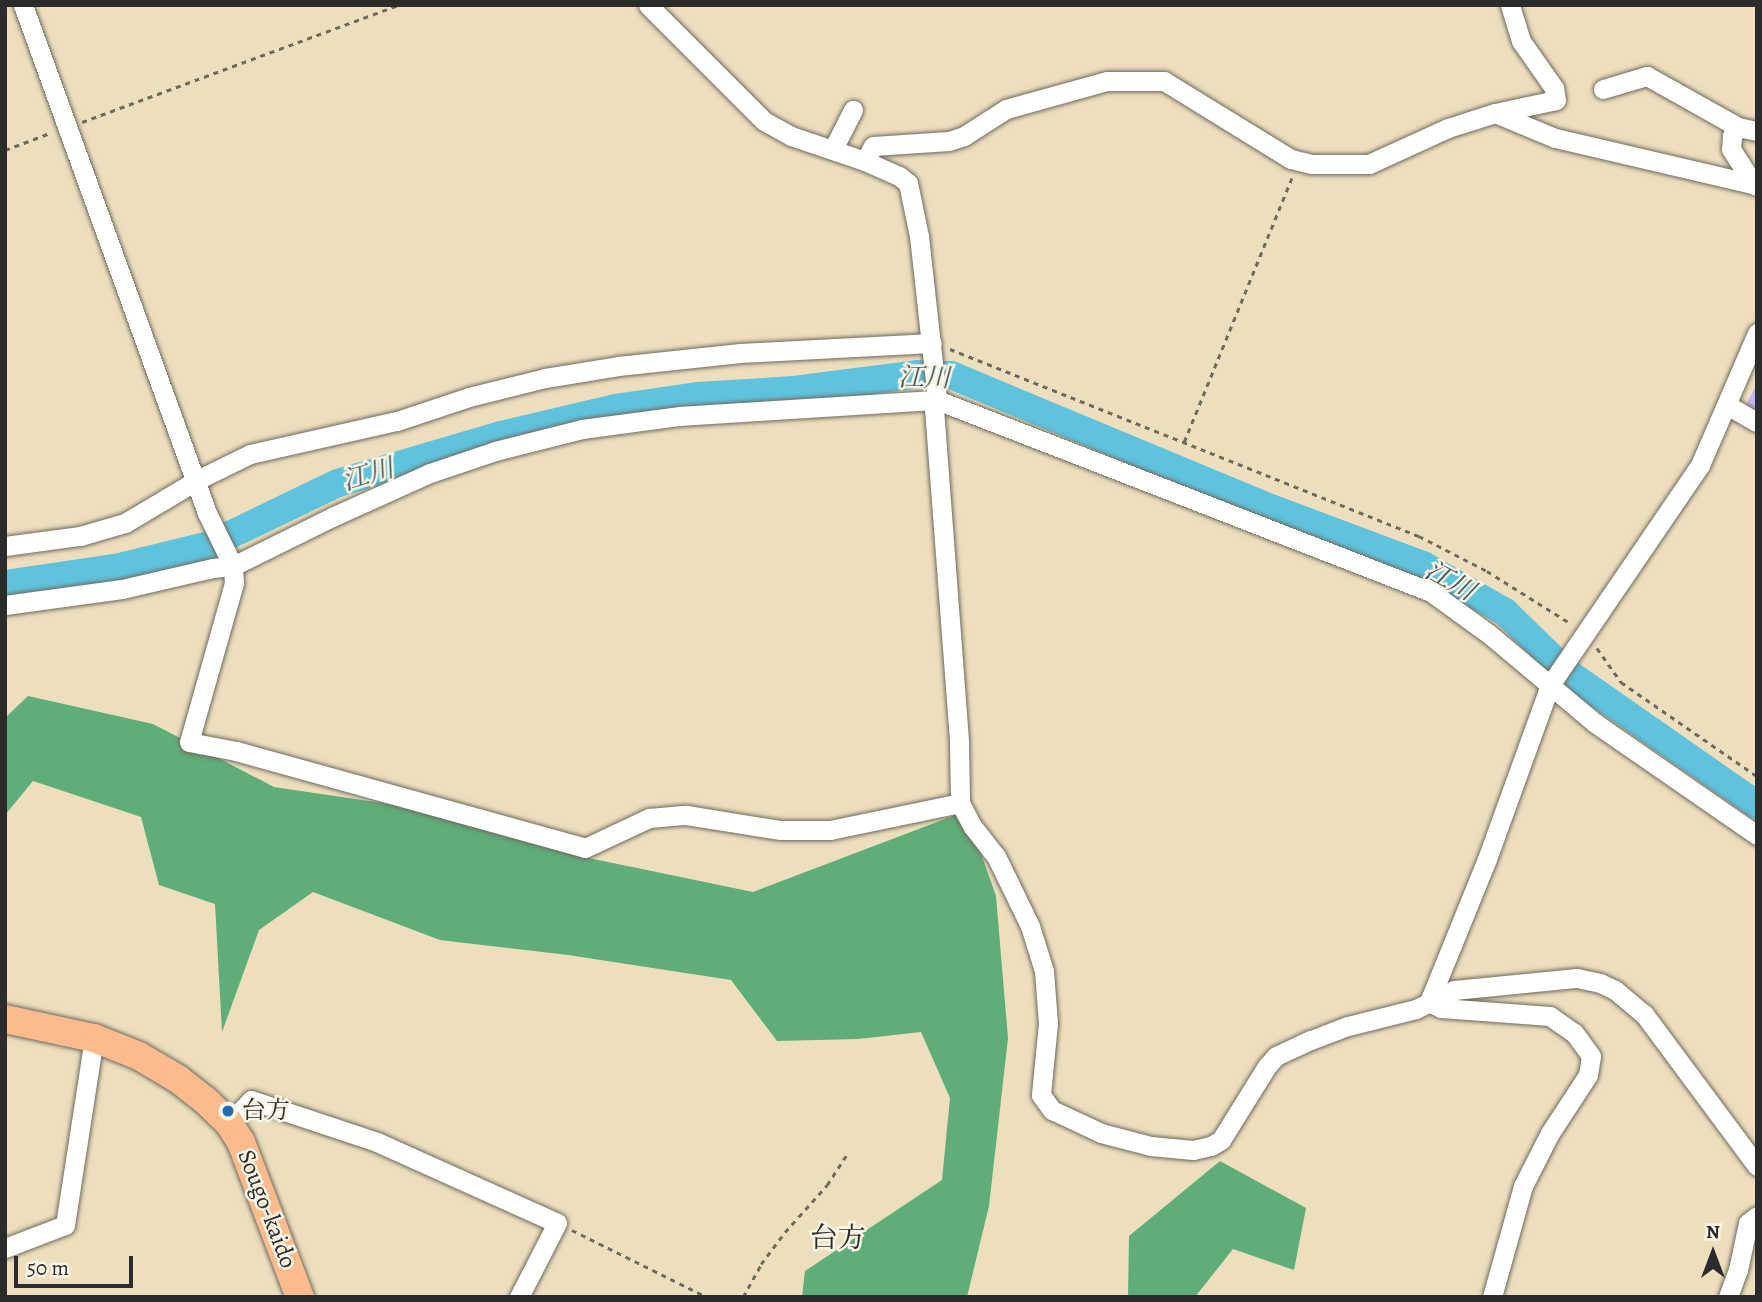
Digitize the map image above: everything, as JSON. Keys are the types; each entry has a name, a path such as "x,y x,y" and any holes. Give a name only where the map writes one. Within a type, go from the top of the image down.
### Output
{"highway":[{"name":"Sougo-kaido","path":"5,1019 94,1038 139,1056 178,1079 229,1123 253,1170 300,1297"}],"street":[{"path":"23,5 207,513 231,561 234,583 190,742 236,751 585,848 649,818 686,815 781,830 830,830 960,803"},
{"path":"648,5 764,121 791,136 865,161 899,176 908,183 912,195 932,347 934,408 958,730 960,803 973,827 996,856 1030,926 1044,971 1048,1023 1041,1095 1052,1110 1101,1133 1151,1146 1193,1150 1211,1146 1221,1140 1260,1074 1276,1056 1349,1026 1405,1012 1444,993 1466,987 1577,978 1600,983 1615,990 1644,1014 1757,1166"},
{"path":"865,161 873,146 949,141 964,136 1006,109 1107,81 1164,82 1175,85 1270,147 1299,161 1369,164 1448,128 1495,113 1556,100 1554,88 1521,41 1510,5"},
{"path":"1603,89 1647,76 1748,129"},
{"path":"834,149 853,110"},
{"path":"1495,113 1555,138 1755,186"},
{"path":"1748,129 1732,136 1731,149 1755,186"},
{"path":"1432,1001 1550,685 1699,465 1755,340"},
{"path":"5,546 80,536 125,523 197,480 250,454 397,421 470,397 545,378 618,366 740,353 932,347"},
{"path":"5,605 122,589 213,568 430,473 495,451 582,429 680,415 935,396 1431,592 1595,723 1757,835"},
{"path":"1727,405 1757,422"},
{"path":"1432,1001 1441,1008 1550,1016 1574,1033 1591,1056 1588,1074 1550,1133 1522,1186 1492,1297"},
{"path":"5,1248 65,1225 94,1038"},
{"path":"229,1123 251,1100 377,1142 557,1223 519,1297"},
{"path":"1728,1297 1738,1270 1748,1223 1757,1216"}],"path":[{"path":"5,150 398,5"},
{"path":"1184,442 1299,161"},
{"path":"932,347 968,354 1419,536 1487,571 1586,633 1621,682 1757,776"},
{"path":"743,1297 761,1264 827,1185 846,1156"},
{"path":"557,1223 707,1297"}],"green space":[{"path":"28,696 153,724 274,787 416,808 579,856 753,892 966,811 996,896 1008,1038 989,1206 967,1297 802,1297 805,1271 942,1180 950,1098 921,1032 858,1039 777,1041 731,980 568,955 440,940 313,892 259,930 222,1032 215,904 159,885 141,817 33,781 5,815 5,718"},
{"path":"1220,1161 1306,1208 1294,1270 1233,1249 1195,1297 1128,1297 1129,1236"}],"building":[{"path":"1757,384 1757,410 1746,405"}],"waterway":[{"name":"江川","path":"5,584 115,568 209,545 338,483 501,435 615,408 697,396 794,390 919,374 951,375 1263,505 1423,565 1505,612 1568,673 1757,805"}],"place":[{"name":"台方","path":"228,1111"}],"district":[{"name":"台方","path":"838,1238"}]}
